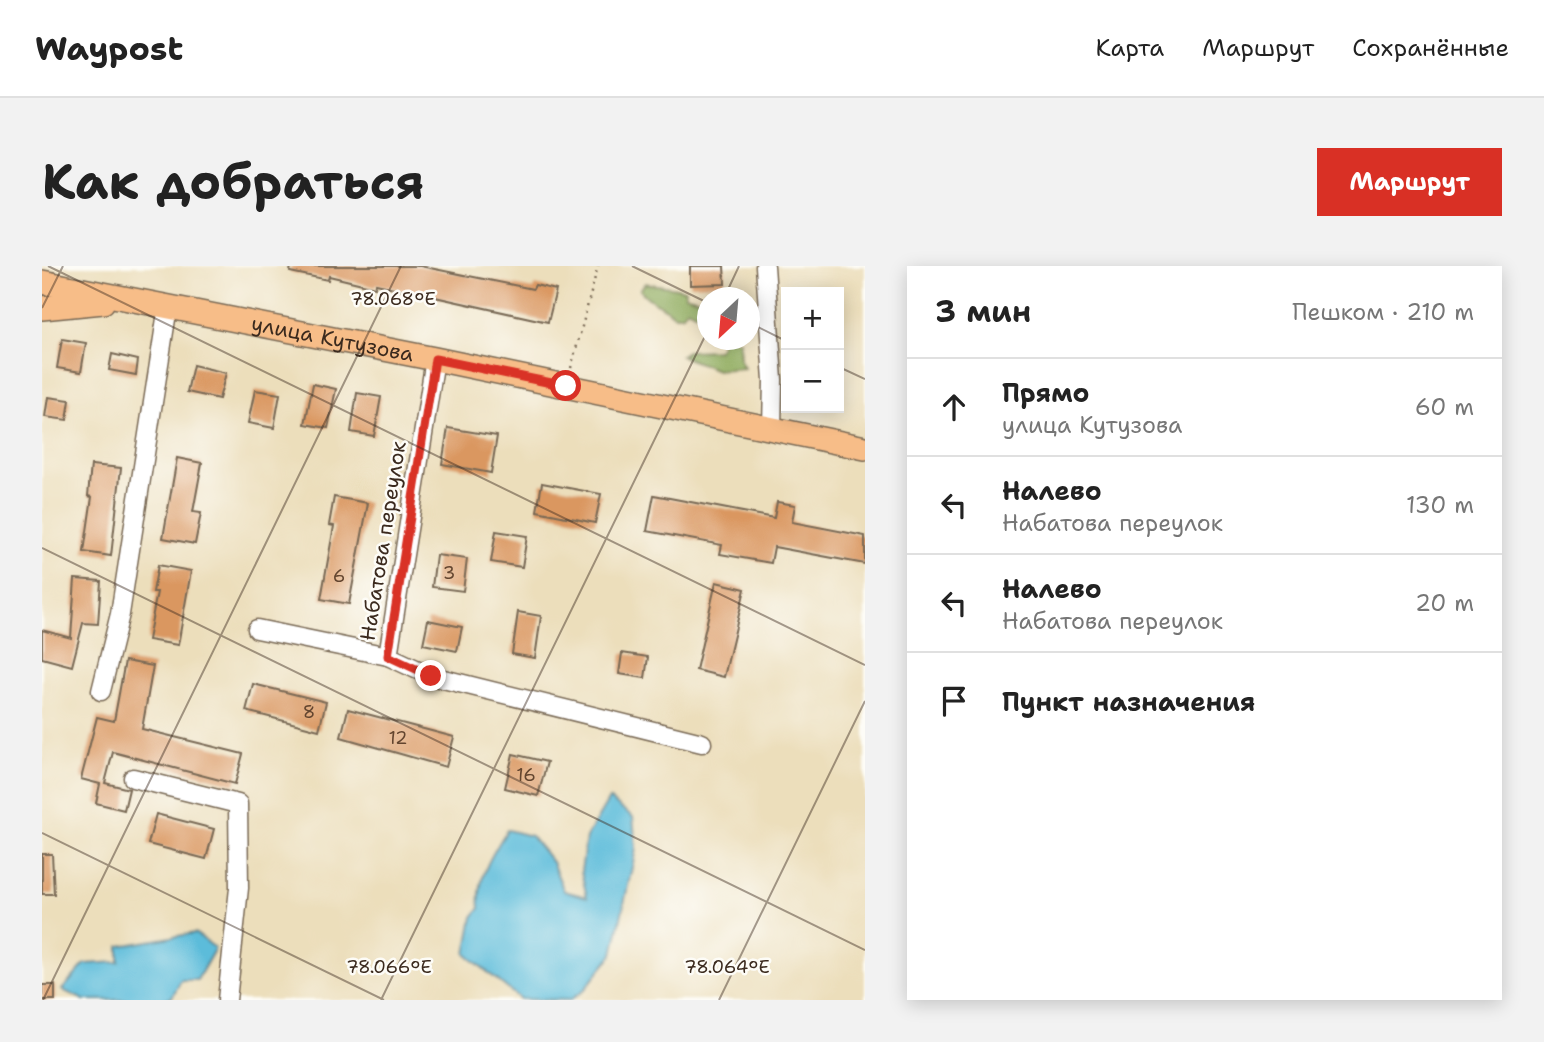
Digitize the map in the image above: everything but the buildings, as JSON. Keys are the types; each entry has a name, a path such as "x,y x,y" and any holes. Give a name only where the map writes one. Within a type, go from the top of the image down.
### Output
{"main road":[{"name":"улица Кутузова","path":"42,282 435,359 865,448"},
{"name":"улица Кутузова","path":"42,308 82,303 141,302"}],"street":[{"path":"765,266 773,380 772,429"},
{"path":"101,691 120,614 168,306"},
{"name":"Набатова переулок","path":"435,359 388,656 431,676 702,743"},
{"path":"257,629 388,656"},
{"path":"133,778 238,804 239,888 227,1000"}],"path":[{"path":"566,386 598,266"}],"green space":[{"path":"645,283 685,290 685,295 697,299 697,314 687,309 682,315 674,315 640,290"},
{"path":"740,350 744,368 717,370 681,356 687,351"}],"water":[{"path":"609,799 633,817 636,849 613,954 584,990 570,1000 520,999 466,954 473,917 480,908 481,886 486,867 507,830 531,836 552,862 564,891 587,897 581,871 586,838"},
{"path":"195,933 215,948 197,980 181,980 172,997 162,1000 84,1000 62,990 85,964 119,962 119,946"}],"route":[{"path":"431,676 388,656 435,359 566,386"}]}
